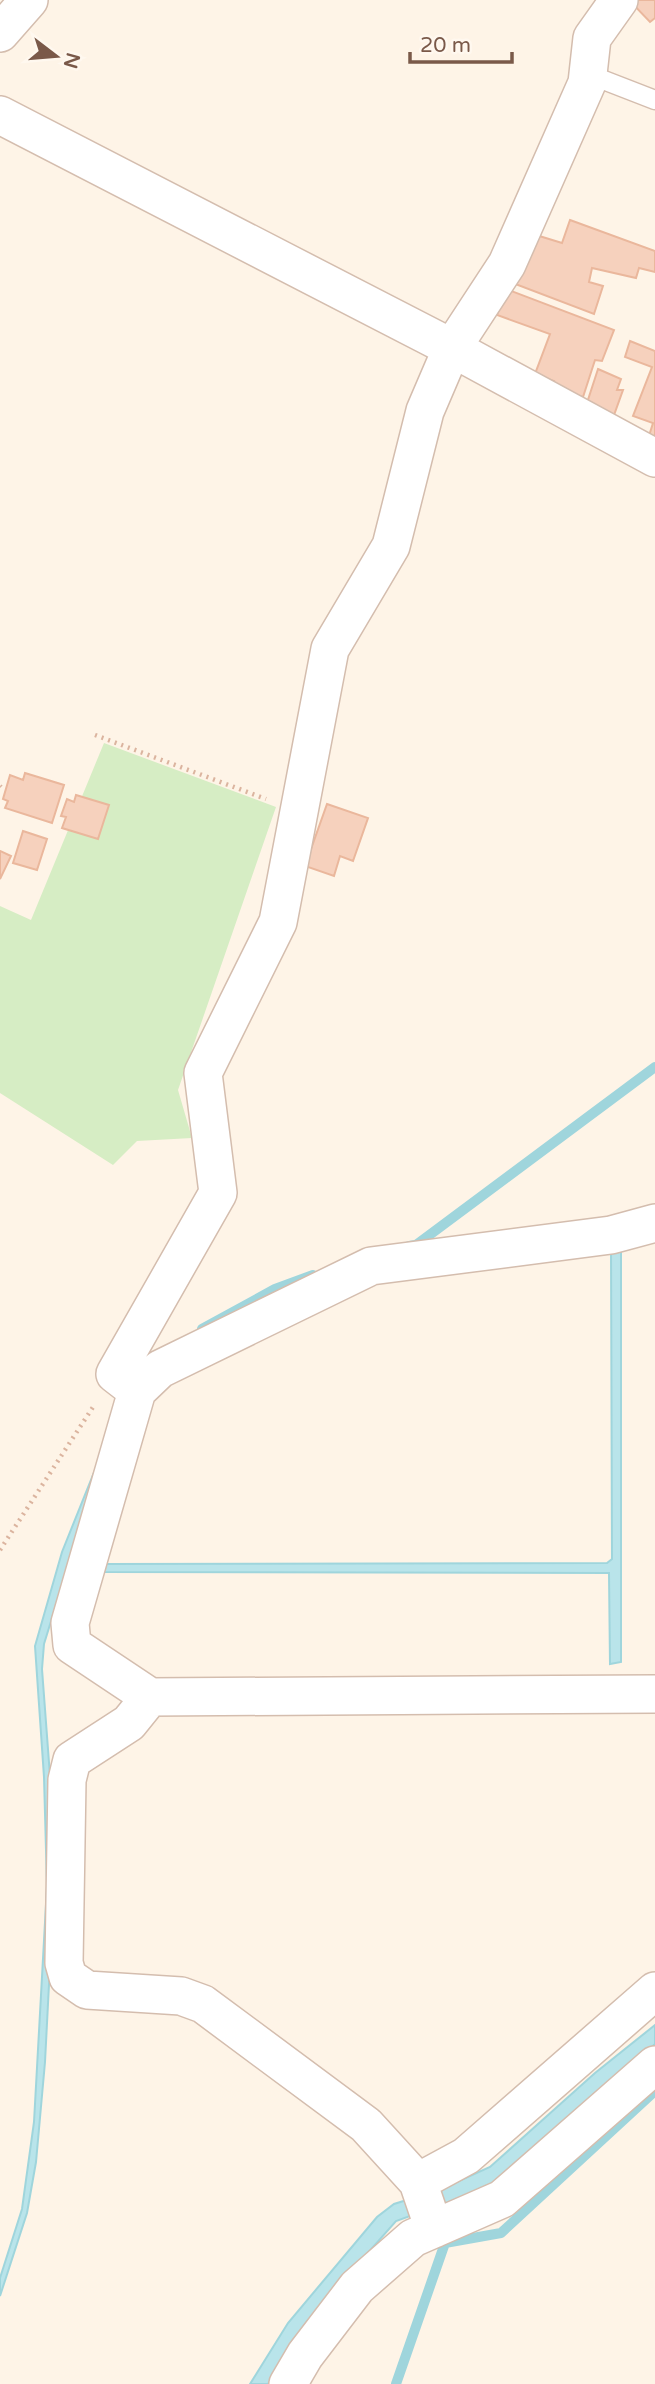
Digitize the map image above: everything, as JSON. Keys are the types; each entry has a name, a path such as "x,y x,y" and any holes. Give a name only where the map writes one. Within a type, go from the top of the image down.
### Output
{"street":[{"path":"0,33 29,0"},
{"path":"619,0 592,38 587,83 507,264 452,348 425,411 391,545 330,649 278,922 204,1073 218,1194 126,1383 70,1623 72,1645 150,1697 655,1694"},
{"path":"0,115 452,348 655,458"},
{"path":"126,1383 371,1266 611,1235 655,1223"},
{"path":"150,1697 129,1723 72,1760 67,1780 64,1963 68,1977 87,1990 181,1996 203,2004 366,2125 418,2182 434,2229"},
{"path":"418,2182 466,2156 655,1991"},
{"path":"288,2384 305,2355 357,2287 413,2238 502,2199 655,2065"}],"lane":[{"path":"588,74 655,100"}],"path":[{"path":"95,735 299,811"},
{"path":"0,1550 126,1383"}],"green space":[{"path":"104,743 276,807 178,1090 192,1138 137,1141 113,1165 0,1093 0,906 31,920"}],"water":[{"path":"611,1246 621,1249 621,1662 610,1664 609,1573 102,1572 104,1564 607,1563 612,1559"},
{"path":"107,1440 44,1644 42,1669 50,1776 50,1965 45,2062 36,2162 27,2213 0,2296 0,2278 22,2209 34,2122 47,1886 44,1777 35,1646 62,1552"},
{"path":"655,2025 655,2044 505,2174 482,2190 396,2221 305,2324 268,2384 250,2384 288,2323 377,2217 394,2204 439,2190 490,2167 595,2073"}],"building":[{"path":"629,0 655,0 655,18 650,22"},
{"path":"570,220 655,251 655,272 639,268 636,278 592,268 589,282 603,286 594,314 510,282 536,235 562,243"},
{"path":"506,289 614,330 602,361 595,360 583,397 552,388 554,381 535,374 550,334 497,315"},
{"path":"630,341 655,351 655,443 648,439 653,423 633,416 652,367 625,357"},
{"path":"598,369 621,379 617,390 623,390 614,415 585,409"},
{"path":"25,773 64,785 52,823 5,808 8,801 3,799 10,775 23,780"},
{"path":"76,795 109,805 98,839 62,828 66,817 61,816 67,799 74,802"},
{"path":"327,804 368,818 353,861 340,856 334,876 305,866"},
{"path":"23,831 47,839 37,870 13,863"},
{"path":"0,851 11,856 0,879"}],"waterway":[{"path":"409,1246 416,1245 655,1067"},
{"path":"202,1329 275,1289 313,1275"},
{"path":"396,2384 445,2243 501,2233 655,2091"}]}
